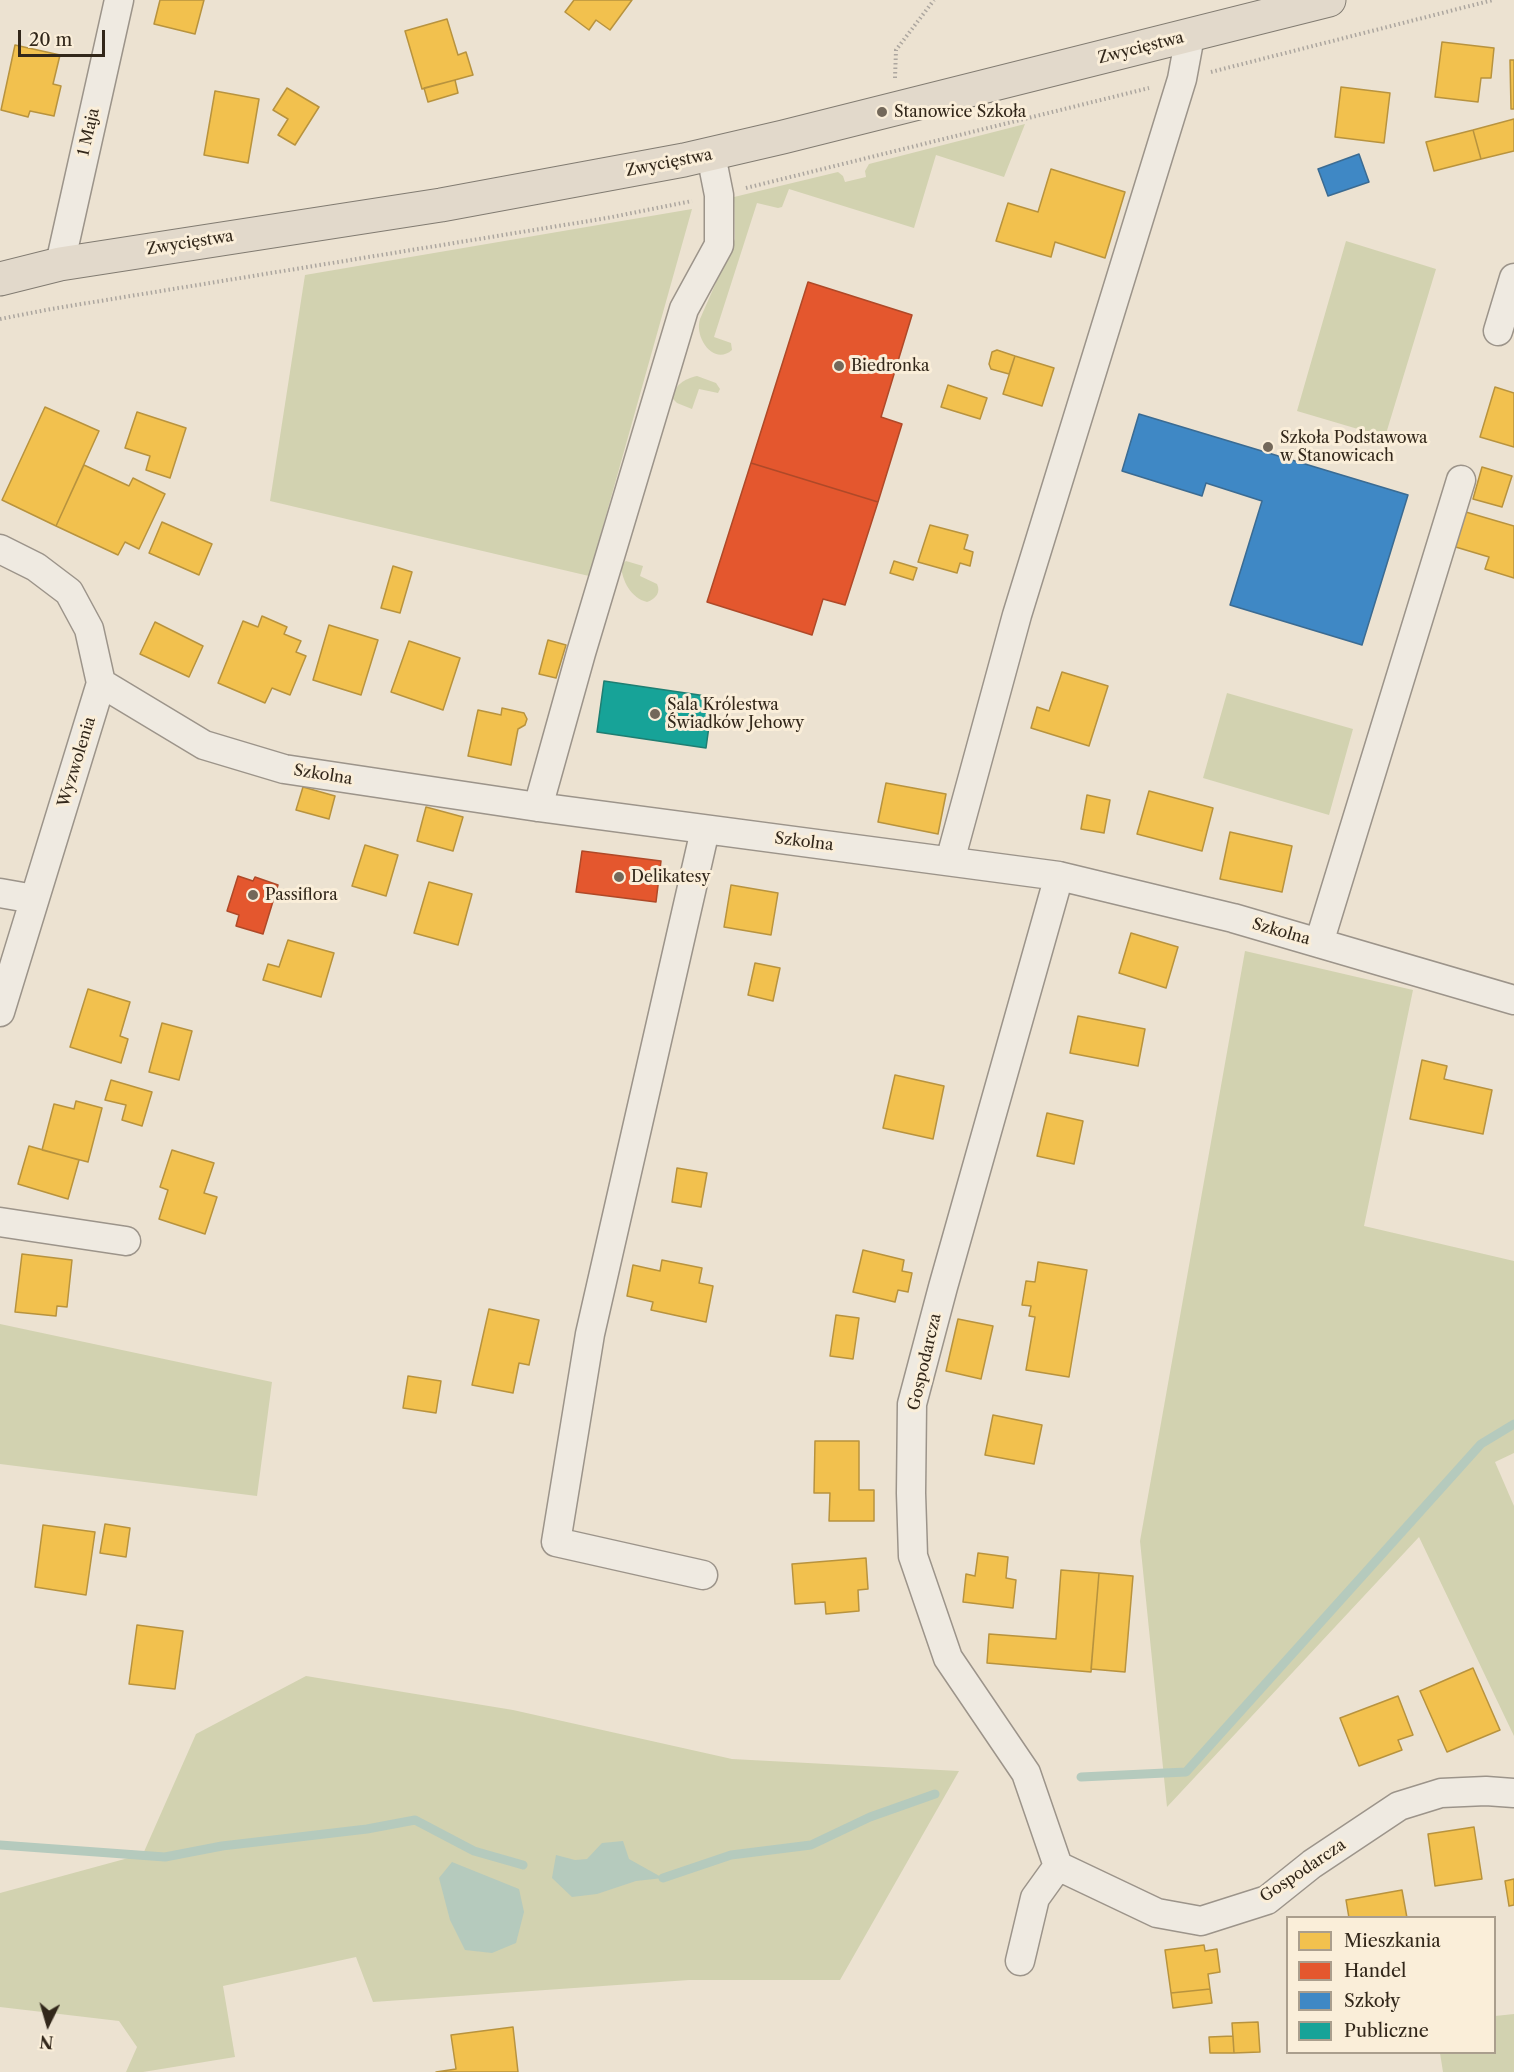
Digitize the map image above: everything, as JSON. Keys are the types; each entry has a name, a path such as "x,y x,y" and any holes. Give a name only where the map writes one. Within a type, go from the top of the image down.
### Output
{"main road":[{"name":"Zwycięstwa","path":"0,279 60,264 441,205 711,154 1329,0"}],"street":[{"name":"1 Maja","path":"60,264 119,0"},
{"path":"950,861 1017,615 1182,79 1190,36"},
{"path":"538,807 580,653 684,309 719,245 719,195 711,154"},
{"path":"1498,331 1514,278"},
{"path":"1319,943 1461,480"},
{"name":"Wyzwolenia","path":"0,549 36,567 69,592 89,629 101,683 0,1012"},
{"name":"Szkolna","path":"101,683 204,745 284,769 538,807 1059,876 1233,918 1514,1000"},
{"path":"703,1575 556,1542 590,1334 705,830"},
{"name":"Gospodarcza","path":"1059,876 912,1404 910,1492 913,1556 948,1658 1026,1773 1058,1866 1157,1913 1201,1921 1267,1900 1312,1864 1399,1806 1441,1793 1485,1791 1514,1793"},
{"path":"0,893 34,899"},
{"path":"0,1222 126,1241"},
{"path":"1020,1961 1035,1898 1058,1866"}],"path":[{"path":"894,109 896,50 934,0"}],"green space":[{"path":"1025,124 1004,177 936,155 914,228 789,189 782,207 757,203 714,337 731,343 732,350 719,355 707,348 700,334 700,319 735,239 734,197 838,172 843,176 845,182 866,177 865,171 869,164"},
{"path":"692,209 589,576 270,501 305,275"},
{"path":"1346,241 1436,269 1385,437 1297,411"},
{"path":"697,376 716,383 720,389 718,393 699,389 692,409 677,403 673,399 675,390 684,381"},
{"path":"626,561 643,566 640,576 657,584 658,592 653,599 647,602 641,600 628,588 621,565"},
{"path":"1227,693 1353,729 1329,815 1203,778"},
{"path":"1245,951 1413,990 1364,1226 1514,1261 1514,1453 1495,1462 1514,1506 1514,1736 1419,1537 1167,1807 1140,1541"},
{"path":"0,1324 272,1382 257,1496 0,1464"},
{"path":"306,1676 513,1710 732,1759 959,1771 840,1980 689,1980 373,2002 356,1957 223,1986 235,2057 143,2072 126,2072 137,2047 119,2021 0,2007 0,1893 143,1854 196,1734"},
{"path":"1514,2014 1514,2072 1443,2072 1440,2054 1496,2054 1496,2016"}],"shaded area":[{"path":"623,1841 629,1859 663,1878 636,1881 597,1894 572,1897 552,1878 556,1855 575,1860 587,1859 602,1843"},
{"path":"452,1862 519,1889 524,1912 516,1943 492,1953 465,1950 450,1920 439,1878"}],"building: Mieszkania":[{"path":"160,0 204,0 195,34 154,24"},
{"path":"574,0 632,0 610,30 596,20 589,30 565,12"},
{"path":"447,19 458,55 466,52 473,75 422,89 405,31"},
{"path":"1442,42 1494,48 1491,78 1481,78 1478,102 1435,97"},
{"path":"15,45 60,55 53,84 61,86 54,116 30,111 28,117 1,110"},
{"path":"1510,60 1514,60 1514,109 1511,109"},
{"path":"455,80 458,93 428,102 424,88"},
{"path":"1341,87 1390,93 1384,143 1335,137"},
{"path":"287,88 319,107 295,145 278,135 288,119 273,110"},
{"path":"215,91 259,99 248,163 204,155"},
{"path":"1514,119 1514,151 1481,159 1473,130"},
{"path":"1473,130 1481,159 1434,171 1426,142"},
{"path":"1051,169 1125,192 1105,258 1055,242 1051,257 996,241 1008,203 1038,212"},
{"path":"997,350 1015,356 1009,374 991,369 989,364 992,352"},
{"path":"1015,356 1054,368 1042,406 1003,394"},
{"path":"948,385 987,398 980,419 941,407"},
{"path":"1495,387 1514,393 1514,447 1480,437"},
{"path":"45,407 99,431 56,526 2,500"},
{"path":"137,412 186,428 170,478 146,470 150,456 125,448"},
{"path":"84,465 129,486 133,478 165,494 139,549 125,542 118,555 56,526"},
{"path":"1482,467 1512,476 1502,507 1473,499"},
{"path":"1459,510 1514,526 1514,578 1485,569 1489,557 1449,545"},
{"path":"162,522 212,544 199,575 149,553"},
{"path":"930,525 968,535 964,549 973,552 970,566 960,563 957,573 918,562"},
{"path":"894,561 917,568 913,580 890,573"},
{"path":"393,566 412,572 400,613 381,608"},
{"path":"262,616 287,627 284,634 301,641 296,652 306,656 290,695 272,688 265,703 218,683 243,621 258,627"},
{"path":"155,622 203,646 189,677 140,654"},
{"path":"329,625 378,640 361,695 313,680"},
{"path":"548,640 566,645 556,678 539,674"},
{"path":"409,641 460,658 443,710 391,692"},
{"path":"1062,672 1108,686 1089,746 1031,728 1037,707 1049,711"},
{"path":"502,708 524,713 527,719 525,725 518,729 511,765 468,756 478,710 501,715"},
{"path":"886,783 946,794 938,834 878,822"},
{"path":"303,787 335,796 329,819 296,810"},
{"path":"1149,791 1213,808 1202,851 1137,834"},
{"path":"1087,795 1110,800 1104,833 1081,829"},
{"path":"426,807 463,817 453,851 417,841"},
{"path":"1230,832 1292,846 1282,892 1220,879"},
{"path":"365,845 398,855 386,896 352,886"},
{"path":"429,882 472,894 458,945 414,933"},
{"path":"731,885 778,893 771,935 724,927"},
{"path":"1131,933 1178,947 1166,988 1119,973"},
{"path":"288,940 334,953 321,997 263,980 268,964 279,967"},
{"path":"755,963 780,968 773,1001 748,995"},
{"path":"88,989 130,1002 120,1036 128,1039 121,1063 70,1047"},
{"path":"1078,1016 1145,1029 1138,1066 1070,1053"},
{"path":"162,1023 192,1031 179,1080 149,1072"},
{"path":"1422,1060 1447,1066 1444,1079 1492,1090 1483,1134 1410,1119"},
{"path":"895,1075 944,1086 933,1139 883,1128"},
{"path":"111,1080 152,1092 142,1126 122,1120 126,1105 105,1100"},
{"path":"76,1101 102,1108 88,1162 42,1150 54,1104 74,1109"},
{"path":"1047,1113 1083,1121 1074,1164 1037,1156"},
{"path":"29,1146 79,1160 68,1199 18,1184"},
{"path":"172,1150 214,1163 204,1193 217,1197 205,1234 159,1219 168,1190 160,1187"},
{"path":"677,1168 707,1173 701,1207 672,1202"},
{"path":"863,1250 904,1260 902,1271 912,1273 908,1292 898,1290 895,1302 853,1292"},
{"path":"22,1254 72,1260 67,1307 57,1306 56,1316 15,1312"},
{"path":"662,1260 702,1268 699,1283 713,1286 706,1322 651,1310 653,1302 627,1296 633,1265 660,1271"},
{"path":"1038,1262 1087,1270 1069,1377 1026,1370 1035,1317 1029,1316 1031,1306 1022,1305 1026,1281 1035,1282"},
{"path":"489,1309 539,1320 529,1365 519,1363 513,1393 472,1385"},
{"path":"836,1315 859,1318 853,1359 830,1356"},
{"path":"958,1319 993,1326 981,1379 946,1371"},
{"path":"408,1376 441,1381 436,1413 403,1408"},
{"path":"993,1415 1042,1425 1034,1464 985,1455"},
{"path":"815,1441 859,1441 859,1490 874,1490 874,1521 829,1521 830,1493 814,1493"},
{"path":"105,1524 130,1528 126,1557 100,1553"},
{"path":"43,1525 95,1532 86,1595 35,1587"},
{"path":"978,1553 1008,1557 1006,1578 1016,1580 1013,1608 963,1602 966,1574 975,1576"},
{"path":"866,1558 868,1589 858,1590 859,1611 826,1614 825,1602 795,1604 792,1564"},
{"path":"1061,1570 1099,1573 1091,1672 987,1663 989,1634 1056,1639"},
{"path":"1099,1573 1133,1576 1125,1672 1091,1669"},
{"path":"137,1625 183,1631 175,1689 129,1684"},
{"path":"1473,1668 1500,1730 1447,1752 1420,1691"},
{"path":"1398,1696 1413,1735 1398,1740 1402,1750 1359,1766 1340,1718"},
{"path":"1474,1827 1482,1879 1435,1886 1428,1834"},
{"path":"1514,1879 1514,1905 1509,1906 1505,1881"},
{"path":"1402,1890 1407,1916 1349,1916 1346,1900"},
{"path":"1204,1945 1205,1951 1217,1949 1220,1972 1208,1974 1210,1989 1171,1993 1165,1950"},
{"path":"1210,1989 1212,2003 1173,2008 1171,1993"},
{"path":"1258,2022 1260,2052 1234,2053 1232,2023"},
{"path":"513,2027 518,2072 436,2072 456,2069 451,2035"},
{"path":"1233,2036 1234,2053 1210,2053 1209,2037"}],"building: Handel":[{"name":"Biedronka","path":"808,282 912,315 881,417 902,424 878,502 751,463"},
{"path":"751,463 878,502 845,605 823,599 812,635 707,602"},
{"name":"Delikatesy","path":"582,851 661,861 656,902 576,892"},
{"path":"238,876 253,881 255,877 278,885 263,934 236,926 239,915 227,911"}],"building: Szkoły":[{"path":"1359,154 1369,182 1328,196 1318,169"},
{"name":"Szkoła Podstawowa w Stanowicach","path":"1139,414 1408,495 1362,645 1230,605 1262,501 1206,483 1202,496 1122,471"}],"building: Publiczne":[{"name":"Sala Królestwa Świadków Jehowy","path":"604,681 713,697 706,748 597,732"}],"waterway":[{"path":"1081,1777 1186,1772 1481,1444 1514,1424"},
{"path":"663,1878 731,1855 811,1845 870,1817 935,1794"},
{"path":"0,1845 165,1857 222,1846 367,1829 415,1820 474,1851 523,1865"}],"place":[{"name":"Stanowice Szkoła","path":"882,112"},
{"name":"Biedronka","path":"839,366"},
{"name":"Szkoła Podstawowa w Stanowicach","path":"1268,447"},
{"name":"Sala Królestwa Świadków Jehowy","path":"655,714"},
{"name":"Delikatesy","path":"619,877"},
{"name":"Passiflora","path":"253,895"}]}
